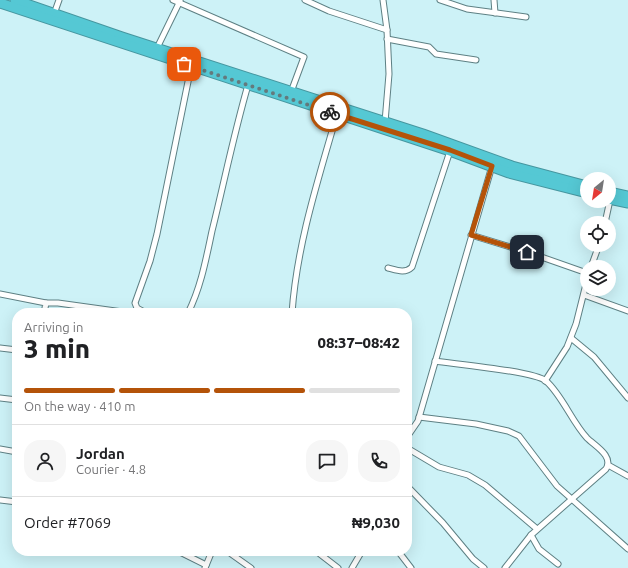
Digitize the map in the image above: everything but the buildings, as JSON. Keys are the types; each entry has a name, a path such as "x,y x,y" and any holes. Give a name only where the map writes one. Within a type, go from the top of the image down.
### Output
{"highway":[{"path":"15,0 385,122 512,166 580,184"},
{"path":"0,3 191,67 450,150 509,173 580,191"},
{"path":"616,197 628,196"},
{"path":"616,199 628,203"}],"street":[{"path":"54,14 59,0"},
{"path":"173,0 180,1 304,57 291,92"},
{"path":"306,0 329,11 387,30"},
{"path":"383,0 388,39 389,74 385,122"},
{"path":"440,0 467,9 526,17"},
{"path":"494,0 495,13"},
{"path":"157,48 180,1"},
{"path":"388,39 429,47 436,54 476,60"},
{"path":"137,308 135,303 150,261 157,234 191,67"},
{"path":"190,308 196,297 202,276 237,125 248,85"},
{"path":"292,308 294,279 306,221 337,114"},
{"path":"388,268 404,272 409,270 412,266 450,150"},
{"path":"412,431 419,417 434,361 460,280 471,235 492,166"},
{"path":"471,235 527,252 580,271"},
{"path":"0,294 46,303 58,303 94,308"},
{"path":"545,380 567,347 584,296"},
{"path":"587,296 628,311"},
{"path":"45,308 46,303"},
{"path":"571,338 594,357 628,398"},
{"path":"0,348 12,349"},
{"path":"434,361 512,372 545,380 583,433 605,454 608,465 628,476"},
{"path":"0,398 12,399"},
{"path":"419,417 476,424 514,434 524,441 557,486 628,548"},
{"path":"0,449 12,451"},
{"path":"412,451 439,466 468,475 485,485 537,529"},
{"path":"505,568 537,529 572,500 608,465"},
{"path":"412,491 443,523 473,559 484,568"},
{"path":"0,500 12,501"},
{"path":"532,535 539,550 558,564"},
{"path":"187,556 206,567 210,556"},
{"path":"234,556 251,568"},
{"path":"322,556 338,568"},
{"path":"352,568 359,556"},
{"path":"402,556 411,568"}],"way so far":[{"path":"184,64 330,112"}],"route":[{"path":"330,112 450,150 492,166 471,235 527,252"}]}
